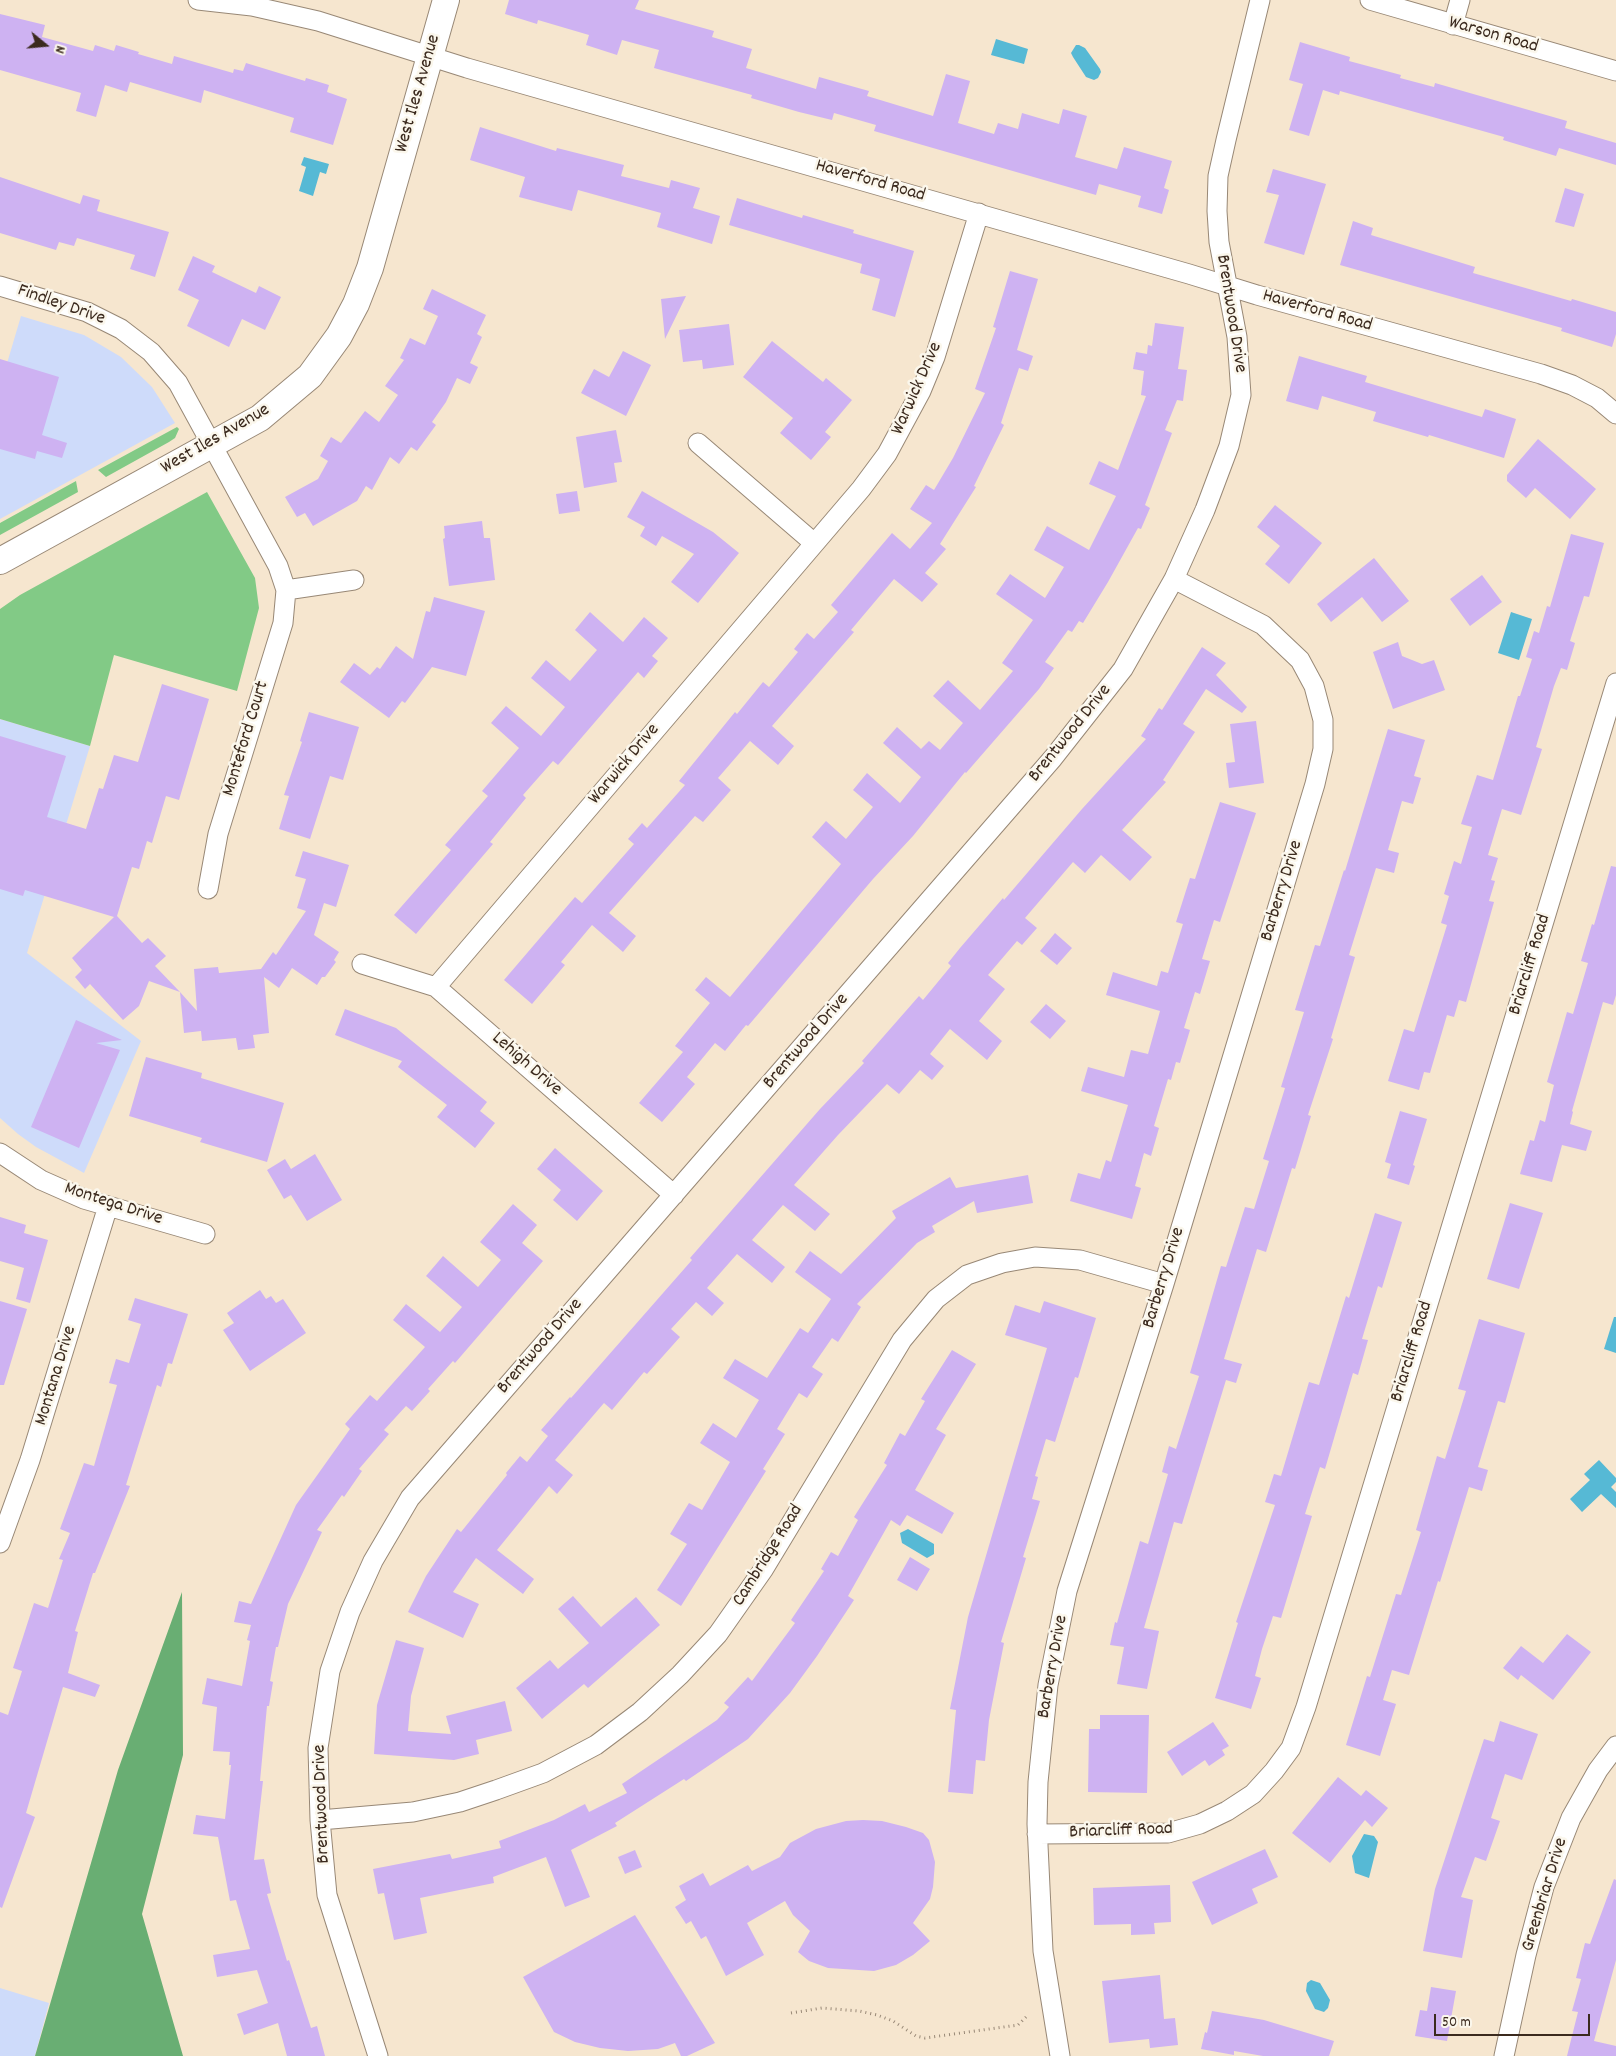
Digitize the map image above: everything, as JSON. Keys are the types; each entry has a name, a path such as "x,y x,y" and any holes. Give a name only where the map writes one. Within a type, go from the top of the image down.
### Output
{"street":[{"name":"Haverford Road","path":"198,0 252,6 280,12 1228,286 1541,374 1572,385 1597,398 1616,414"},
{"name":"West Iles Avenue","path":"0,562 260,418 310,376 339,336 356,304 370,268 446,0"},
{"name":"Brentwood Drive","path":"378,2056 327,1895 320,1820 318,1748 330,1671 350,1612 373,1561 410,1498 1053,758 1123,669 1174,579 1205,510 1229,446 1241,395 1240,364 1216,210 1218,176 1260,0"},
{"name":"Warson Road","path":"1370,0 1616,71"},
{"path":"1452,25 1460,0"},
{"name":"Warwick Drive","path":"436,986 860,489 887,454 911,412 935,357 979,213"},
{"name":"Findley Drive","path":"0,286 87,312 104,319 137,340 164,366 178,383 212,445"},
{"path":"698,443 814,543"},
{"name":"Monteford Court","path":"208,889 218,834 283,623 286,590 278,566 212,445"},
{"name":"Barberry Drive","path":"1060,2056 1043,1951 1037,1834 1038,1782 1048,1685 1067,1591 1164,1284 1312,794 1323,749 1322,720 1314,686 1300,660 1263,625 1174,579"},
{"path":"286,590 354,580"},
{"name":"Briarcliff Road","path":"1037,1834 1168,1833 1200,1824 1227,1811 1253,1794 1274,1771 1291,1748 1306,1707 1616,683"},
{"name":"Lehigh Drive","path":"362,964 436,986 674,1195"},
{"name":"Montega Drive","path":"0,1153 41,1180 84,1199 205,1234"},
{"name":"Montana Drive","path":"0,1544 36,1442 108,1206"},
{"name":"Cambridge Road","path":"320,1820 413,1812 460,1802 496,1790 543,1773 596,1745 640,1712 680,1675 718,1634 763,1570 902,1340 936,1300 967,1275 1002,1263 1035,1257 1080,1260 1164,1284"},
{"name":"Greenbriar Drive","path":"1504,2056 1526,1955 1544,1887 1571,1818 1598,1770 1616,1746"}],"path":[{"path":"791,2013 822,2008 859,2011 893,2021 916,2036 925,2038 1018,2025 1027,2016"}],"shaded area":[{"path":"21,316 84,335 121,357 152,387 175,423 0,519 0,387"},
{"path":"0,719 90,746 27,953 141,1041 84,1173 36,1147 0,1118"},
{"path":"0,1988 49,2003 35,2056 0,2056"}],"green space":[{"path":"177,427 179,429 175,438 106,477 98,470"},
{"path":"76,481 78,492 0,535 0,523"},
{"path":"207,492 255,578 259,608 237,691 114,655 90,746 0,719 0,609 20,595"},
{"path":"182,1592 183,1755 142,1914 183,2056 35,2056 118,1770"}],"water":[{"path":"996,39 1028,49 1024,64 991,55"},
{"path":"1076,45 1085,48 1100,69 1101,72 1098,78 1094,80 1086,77 1071,53"},
{"path":"304,157 329,164 326,174 320,172 313,196 299,191 306,167 301,165"},
{"path":"1511,612 1532,619 1519,660 1498,653"},
{"path":"1614,1317 1616,1317 1616,1353 1604,1349"},
{"path":"1599,1460 1616,1478 1616,1482 1611,1487 1616,1492 1616,1508 1601,1494 1582,1512 1570,1499 1590,1480 1584,1474"},
{"path":"908,1529 934,1544 934,1554 927,1558 902,1543 900,1533"},
{"path":"1364,1834 1374,1836 1378,1842 1369,1878 1355,1873 1352,1856"},
{"path":"1311,1980 1320,1983 1330,2000 1328,2008 1324,2012 1315,2009 1306,1991 1307,1983"}],"building":[{"path":"509,0 639,0 635,9 714,31 712,37 752,49 746,68 816,89 819,77 869,91 867,96 933,116 946,74 970,81 958,123 994,134 998,123 1018,129 1022,113 1059,124 1063,109 1087,116 1075,157 1117,169 1124,147 1172,161 1164,188 1169,190 1162,214 1138,207 1141,196 1099,184 1096,195 874,131 876,125 834,113 832,120 799,112 751,98 752,95 654,68 659,50 622,40 617,55 586,45 589,35 538,20 537,24 505,14"},
{"path":"0,14 45,25 42,37 93,51 95,45 114,51 116,45 172,64 174,56 233,73 234,69 243,71 246,63 305,81 306,78 329,85 327,92 347,99 333,145 290,132 294,118 204,90 201,103 130,82 127,92 105,85 96,117 76,111 81,93 0,70"},
{"path":"1300,42 1350,57 1349,61 1401,75 1400,78 1434,87 1435,83 1567,121 1565,128 1616,143 1616,165 1559,148 1556,156 1503,140 1504,137 1340,91 1339,95 1323,90 1309,136 1289,130 1303,84 1289,80"},
{"path":"480,127 556,151 557,148 624,165 621,176 669,188 671,180 700,188 693,208 720,216 712,244 657,227 661,213 578,190 572,211 519,197 525,177 470,160"},
{"path":"1273,169 1326,184 1304,255 1264,243 1279,195 1266,192"},
{"path":"0,177 80,204 83,195 100,200 97,211 169,232 155,277 130,269 135,255 77,238 74,246 59,242 56,250 0,233"},
{"path":"1565,188 1584,194 1574,227 1555,222"},
{"path":"737,198 802,218 803,215 854,230 853,233 914,251 895,317 872,310 880,279 860,273 862,264 729,225"},
{"path":"1353,221 1373,228 1371,235 1475,267 1473,273 1616,312 1616,334 1612,347 1561,331 1562,328 1340,265"},
{"path":"193,256 215,266 212,272 256,293 259,286 281,297 265,330 242,319 229,347 187,326 199,300 178,290"},
{"path":"1010,271 1038,279 1017,350 1033,356 1028,371 1019,368 1001,423 1004,425 974,486 976,487 940,544 946,549 925,573 938,584 922,602 894,579 851,630 854,632 772,726 794,746 778,765 750,741 718,778 731,790 703,822 695,816 609,913 636,936 623,952 592,925 561,962 565,965 532,1004 504,980 575,897 582,903 634,844 628,839 642,823 647,828 685,785 679,781 735,712 737,714 763,682 769,687 798,652 794,649 807,633 814,639 838,612 831,605 892,533 910,549 932,523 910,509 926,485 934,490 953,458 985,393 975,389 996,328 993,327"},
{"path":"432,289 486,315 477,334 482,337 470,363 478,367 470,384 457,378 446,402 432,422 436,425 417,451 411,447 399,464 390,457 372,490 366,486 357,501 313,526 305,513 297,517 285,497 318,479 328,461 320,456 331,437 341,443 365,411 379,422 398,395 385,386 404,360 400,358 410,338 425,345 438,316 423,309"},
{"path":"686,296 665,339 661,299"},
{"path":"1155,323 1184,327 1178,369 1187,370 1183,401 1177,400 1165,430 1172,433 1145,505 1150,508 1141,529 1138,528 1083,623 1079,621 1072,632 1068,630 1045,662 1054,668 1039,689 965,772 913,836 873,879 748,1026 746,1025 725,1051 715,1043 687,1077 695,1084 662,1122 639,1103 683,1052 675,1046 710,1003 695,990 706,977 730,997 841,864 812,837 826,821 846,839 873,807 853,790 867,773 900,803 921,777 883,743 897,727 921,749 929,741 940,750 963,723 933,696 948,680 980,710 1013,671 1002,663 1033,620 996,594 1010,574 1045,598 1064,567 1034,550 1047,526 1089,550 1116,496 1089,484 1099,461 1118,470 1146,396 1141,395 1144,371 1133,369 1136,352 1147,354 1148,345 1152,346"},
{"path":"729,324 734,365 703,369 702,360 683,362 679,330"},
{"path":"772,341 823,382 826,378 852,400 825,432 831,437 811,460 780,433 793,418 743,377"},
{"path":"623,351 651,365 626,416 581,393 594,369 609,377"},
{"path":"1299,356 1367,376 1365,382 1482,417 1485,409 1516,419 1504,458 1429,435 1428,437 1373,421 1376,412 1322,396 1318,410 1286,401"},
{"path":"0,359 59,377 42,435 67,443 62,458 37,451 35,459 0,449"},
{"path":"616,430 622,462 614,463 617,482 584,488 576,437"},
{"path":"1538,439 1596,489 1570,519 1535,488 1526,498 1507,481 1507,475"},
{"path":"577,491 580,511 559,514 556,494"},
{"path":"642,491 713,532 739,553 698,603 671,582 694,554 662,536 656,546 640,536 645,527 627,517"},
{"path":"1275,505 1322,543 1289,584 1265,564 1280,546 1257,527"},
{"path":"482,521 484,538 490,538 495,580 449,586 443,539 445,538 444,526"},
{"path":"1571,534 1604,543 1589,597 1584,596 1570,641 1575,643 1567,670 1561,668 1554,686 1536,747 1542,749 1521,815 1502,809 1488,855 1498,858 1491,880 1495,881 1489,901 1494,902 1466,1002 1459,1000 1454,1017 1447,1015 1430,1073 1424,1072 1419,1090 1388,1081 1404,1029 1414,1032 1447,925 1441,923 1449,896 1444,894 1454,861 1461,864 1472,827 1461,824 1477,775 1493,780 1518,696 1520,696 1532,659 1526,657 1534,631 1539,633 1547,606 1550,607"},
{"path":"1374,558 1409,601 1382,622 1362,597 1331,622 1317,604"},
{"path":"1482,575 1502,602 1470,626 1450,599"},
{"path":"434,597 485,611 466,676 432,667 405,703 402,701 389,718 340,682 354,663 370,675 377,667 380,669 396,646 413,659 426,611 430,612"},
{"path":"590,612 623,642 644,617 668,638 652,656 658,661 644,678 638,672 558,765 553,761 523,795 526,798 490,842 493,844 416,934 394,915 451,850 445,845 488,796 482,791 519,748 491,723 506,706 541,736 565,707 531,678 546,660 570,681 597,650 575,630"},
{"path":"1398,642 1402,656 1422,664 1434,660 1445,690 1393,709 1373,652"},
{"path":"1202,647 1226,663 1216,675 1247,707 1242,713 1206,689 1183,724 1195,732 1163,780 1166,782 1122,830 1152,857 1130,881 1101,855 1085,873 1073,862 1025,918 1037,928 1022,945 1017,941 988,975 1005,989 979,1021 1002,1041 987,1060 950,1029 930,1054 944,1066 932,1080 920,1070 899,1094 887,1084 838,1135 794,1185 830,1214 815,1231 783,1205 752,1240 785,1267 772,1283 737,1254 707,1288 724,1303 712,1316 696,1302 671,1329 680,1337 647,1374 644,1372 612,1410 604,1403 555,1460 573,1475 557,1494 549,1486 497,1550 534,1579 523,1594 476,1558 453,1592 479,1604 463,1638 408,1612 426,1576 457,1529 461,1532 520,1456 527,1462 548,1436 541,1430 692,1260 690,1258 820,1109 864,1063 862,1061 919,996 923,1000 951,966 948,963 960,948 1146,739 1141,736 1159,708 1162,710"},
{"path":"162,684 209,699 179,800 166,796 152,843 147,841 139,869 132,867 117,916 142,943 148,938 166,956 155,966 180,992 149,981 139,1006 123,1020 90,984 85,989 75,977 82,970 72,958 114,917 25,890 23,896 0,889 0,736 66,756 47,817 86,829 99,788 103,789 114,755 138,762"},
{"path":"309,712 359,727 343,780 330,776 310,839 279,829 289,796 284,795 302,742 300,741"},
{"path":"1256,721 1264,783 1229,788 1226,763 1235,762 1230,724"},
{"path":"1388,729 1425,740 1414,776 1421,778 1413,804 1402,801 1388,850 1399,853 1394,873 1376,868 1349,955 1355,957 1331,1038 1333,1039 1308,1115 1311,1116 1295,1169 1292,1168 1266,1252 1257,1249 1224,1359 1242,1364 1236,1383 1226,1380 1182,1524 1174,1522 1144,1628 1159,1631 1147,1689 1117,1684 1124,1647 1110,1645 1115,1622 1117,1623 1140,1541 1148,1544 1168,1474 1162,1472 1169,1446 1176,1449 1199,1376 1190,1373 1221,1266 1226,1267 1245,1207 1254,1209 1269,1161 1263,1159 1285,1088 1281,1087 1304,1012 1295,1010 1315,945 1320,946 1345,871"},
{"path":"1220,802 1256,813 1220,922 1214,920 1202,959 1210,961 1200,994 1195,992 1184,1028 1190,1030 1180,1063 1176,1062 1171,1080 1168,1079 1154,1126 1159,1128 1151,1156 1144,1153 1135,1186 1141,1188 1132,1219 1070,1201 1078,1173 1100,1179 1106,1160 1111,1162 1128,1105 1081,1091 1088,1067 1124,1077 1131,1050 1148,1054 1160,1011 1106,995 1113,972 1157,986 1161,971 1168,973 1183,924 1176,922 1190,878 1195,879"},
{"path":"303,851 349,865 336,907 324,903 314,935 339,952 334,960 336,962 317,985 292,968 279,988 264,977 269,1033 253,1035 255,1048 238,1050 236,1038 202,1041 201,1031 184,1033 180,992 197,1011 194,969 218,967 219,973 261,969 273,952 276,955 306,911 297,908 306,879 295,876"},
{"path":"1611,866 1616,867 1616,995 1613,1005 1603,1002 1570,1124 1592,1131 1586,1151 1562,1145 1552,1182 1520,1174 1530,1140 1534,1141 1540,1120 1545,1122 1554,1085 1547,1082 1567,1012 1573,1014 1588,963 1581,961 1592,924 1594,925"},
{"path":"1055,933 1072,948 1057,965 1040,951"},
{"path":"1046,1004 1066,1021 1050,1039 1030,1022"},
{"path":"345,1009 396,1028 487,1102 480,1111 495,1123 475,1148 437,1117 447,1105 398,1067 402,1061 335,1035"},
{"path":"76,1020 122,1040 96,1043 120,1050 79,1148 31,1127"},
{"path":"146,1057 202,1073 201,1078 284,1103 267,1162 200,1142 202,1138 129,1116"},
{"path":"1400,1111 1427,1119 1409,1185 1387,1178 1391,1164 1385,1162"},
{"path":"555,1148 603,1191 577,1221 553,1200 561,1190 537,1169"},
{"path":"315,1154 342,1200 307,1221 291,1195 284,1199 267,1170 285,1159 291,1169"},
{"path":"1028,1175 1033,1203 977,1213 974,1201 932,1226 935,1232 917,1243 857,1304 861,1307 838,1342 832,1338 812,1367 823,1374 807,1398 799,1393 777,1429 785,1434 763,1469 766,1471 681,1606 657,1590 687,1544 670,1534 689,1503 702,1510 730,1462 700,1443 713,1423 736,1438 759,1400 723,1378 735,1359 767,1378 800,1328 808,1333 831,1299 795,1272 810,1251 841,1274 896,1218 892,1211 950,1177 956,1188"},
{"path":"1510,1203 1543,1213 1519,1289 1487,1279"},
{"path":"513,1204 537,1225 522,1243 543,1261 455,1363 453,1361 428,1389 430,1391 412,1411 406,1406 384,1430 389,1434 359,1469 362,1471 317,1530 322,1532 288,1604 278,1647 276,1647 270,1681 273,1682 269,1706 267,1706 260,1781 263,1781 254,1860 264,1859 271,1893 267,1894 287,1961 289,1960 311,2028 317,2026 325,2056 287,2056 278,2023 244,2035 237,2014 268,2003 257,1970 217,1977 213,1955 250,1949 236,1900 230,1901 218,1837 193,1834 196,1815 225,1819 231,1765 229,1765 230,1752 213,1751 217,1707 202,1704 207,1678 242,1686 250,1641 247,1640 251,1625 234,1622 239,1601 251,1604 296,1505 350,1429 345,1424 370,1395 377,1401 425,1347 393,1320 406,1304 440,1332 462,1307 426,1276 443,1256 478,1287 501,1260 480,1242"},
{"path":"1375,1213 1402,1222 1382,1288 1378,1286 1362,1339 1368,1340 1358,1375 1353,1373 1325,1469 1320,1467 1305,1514 1312,1516 1281,1618 1273,1616 1262,1649 1255,1676 1261,1678 1251,1709 1215,1698 1238,1623 1236,1622 1275,1505 1265,1502 1274,1474 1281,1476 1309,1382 1319,1385 1346,1296 1349,1298"},
{"path":"0,1217 26,1225 24,1233 48,1240 30,1303 16,1299 24,1268 0,1261"},
{"path":"260,1290 266,1299 271,1296 276,1303 283,1299 306,1333 250,1371 223,1330 234,1323 227,1313"},
{"path":"135,1298 188,1314 172,1364 168,1363 161,1387 157,1385 126,1485 130,1486 95,1573 93,1573 75,1631 78,1632 68,1673 100,1685 95,1697 63,1687 26,1813 35,1817 2,1908 0,1907 0,1712 8,1715 22,1671 13,1668 34,1603 48,1608 63,1560 59,1559 70,1533 60,1529 84,1463 94,1466 117,1385 109,1383 116,1359 129,1363 141,1324 128,1320"},
{"path":"0,1301 27,1309 4,1385 0,1385"},
{"path":"1044,1301 1096,1318 1078,1378 1075,1377 1055,1442 1046,1439 1035,1476 1038,1477 1032,1499 1040,1501 1023,1557 1026,1558 1001,1642 1004,1643 989,1720 985,1761 976,1760 973,1794 948,1792 956,1710 950,1709 968,1617 1047,1348 1005,1335 1015,1305 1040,1313"},
{"path":"1479,1319 1525,1333 1505,1403 1498,1401 1478,1467 1488,1470 1482,1491 1469,1487 1409,1675 1392,1670 1383,1700 1396,1704 1380,1756 1346,1745 1367,1676 1370,1677 1396,1594 1401,1595 1421,1532 1416,1530 1437,1456 1445,1459 1466,1391 1458,1389"},
{"path":"952,1350 976,1364 936,1429 946,1435 915,1490 954,1513 942,1534 907,1515 900,1526 891,1520 848,1596 854,1600 790,1693 748,1739 686,1781 684,1779 615,1823 617,1826 571,1850 590,1897 565,1907 546,1857 493,1877 494,1883 420,1898 427,1933 394,1940 384,1893 378,1894 373,1869 450,1854 452,1859 501,1848 499,1841 554,1820 585,1804 589,1812 627,1793 622,1784 717,1720 729,1707 724,1703 748,1677 752,1681 795,1623 791,1620 824,1571 821,1569 831,1552 838,1556 858,1520 854,1517 887,1465 884,1463 900,1433 905,1436 925,1401 921,1399"},
{"path":"910,1557 930,1569 917,1591 897,1580"},
{"path":"573,1596 601,1627 636,1597 660,1625 588,1688 584,1684 542,1719 516,1688 550,1660 558,1669 589,1643 558,1609"},
{"path":"1567,1634 1591,1652 1553,1700 1521,1675 1518,1680 1503,1668 1521,1646 1543,1663"},
{"path":"396,1640 424,1648 411,1696 408,1731 451,1734 446,1716 505,1701 512,1731 476,1740 479,1754 454,1760 374,1754 377,1705"},
{"path":"1100,1715 1149,1715 1147,1793 1088,1792 1089,1729 1100,1729"},
{"path":"1500,1721 1538,1734 1522,1780 1505,1774 1491,1818 1500,1821 1486,1861 1475,1857 1461,1897 1473,1900 1462,1958 1423,1951 1435,1889 1484,1739 1494,1742"},
{"path":"1213,1722 1229,1746 1222,1750 1225,1755 1209,1766 1205,1760 1182,1776 1167,1752"},
{"path":"1338,1777 1361,1796 1366,1790 1388,1808 1372,1827 1365,1820 1330,1863 1292,1833"},
{"path":"846,1821 882,1821 906,1827 923,1833 929,1840 935,1862 933,1887 930,1899 913,1923 930,1941 913,1955 896,1965 874,1971 828,1968 809,1961 798,1952 810,1931 793,1915 785,1901 747,1923 764,1955 726,1976 706,1936 701,1939 691,1921 686,1924 675,1907 686,1900 679,1886 703,1873 710,1886 748,1865 752,1871 780,1857 790,1843 816,1829"},
{"path":"1265,1849 1278,1877 1252,1889 1258,1903 1212,1925 1192,1882"},
{"path":"635,1850 642,1867 625,1874 618,1857"},
{"path":"1614,1879 1616,1880 1616,1960 1594,2041 1616,2046 1616,2056 1567,2056 1578,2012 1572,2011 1581,1979 1576,1978 1585,1943 1590,1944"},
{"path":"1170,1885 1171,1922 1154,1923 1155,1934 1131,1935 1131,1924 1094,1925 1093,1888"},
{"path":"635,1915 715,2043 687,2056 681,2056 675,2043 658,2049 628,2051 600,2048 575,2042 554,2032 523,1977"},
{"path":"1160,1975 1164,2019 1175,2018 1178,2045 1150,2048 1149,2039 1109,2043 1102,1981"},
{"path":"1431,1987 1456,1991 1447,2041 1415,2036 1420,2010 1427,2011"},
{"path":"1212,2011 1264,2020 1334,2041 1329,2056 1263,2056 1234,2051 1234,2055 1201,2049"}]}
